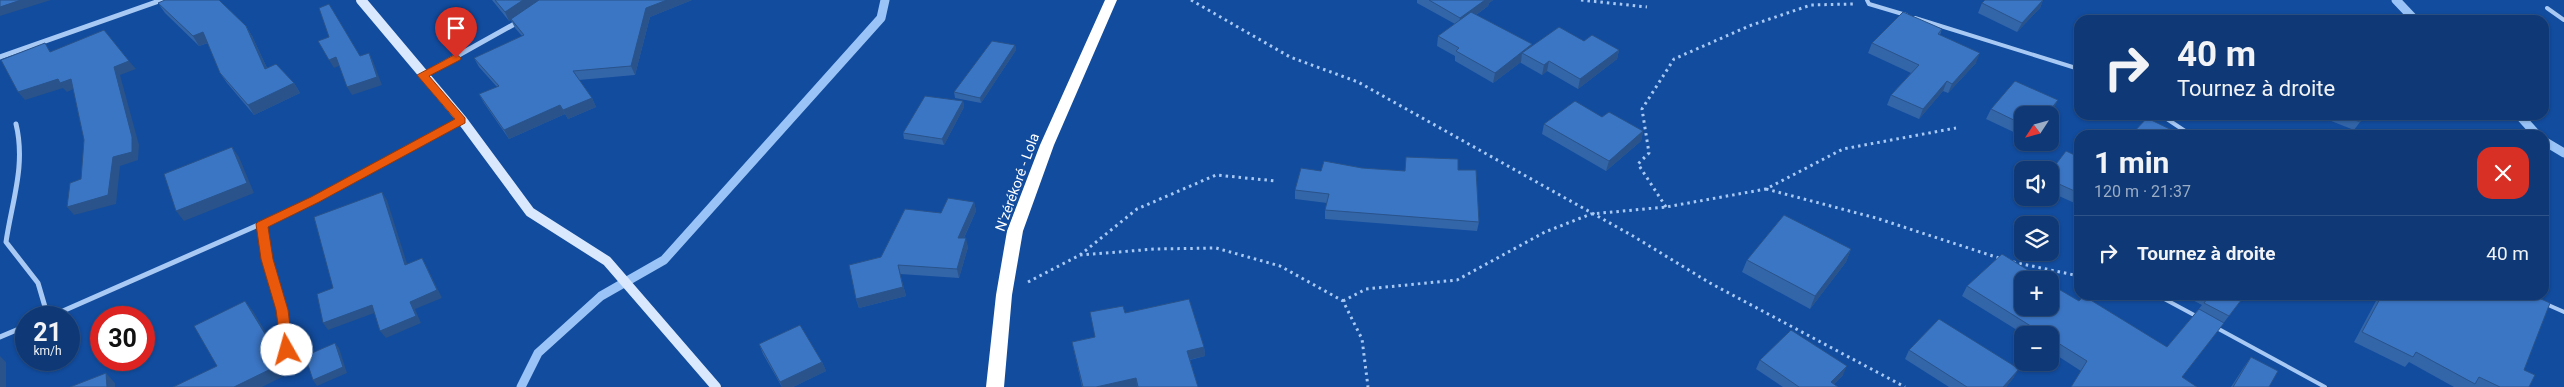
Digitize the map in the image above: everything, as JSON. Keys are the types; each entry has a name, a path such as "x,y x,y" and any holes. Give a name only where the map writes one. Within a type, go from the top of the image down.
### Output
{"highway":[{"name":"N'zérékoré - Lola","path":"996,387 1004,295 1016,230 1047,145 1111,0"}],"street":[{"path":"0,57 162,0"},
{"path":"361,0 462,120 530,212 607,261 716,387"},
{"path":"423,75 473,49 521,20"},
{"path":"73,306 315,200 462,120"},
{"path":"16,124 21,150 20,174 9,215 6,242 31,269 44,292 46,306"},
{"path":"262,224 267,259 282,310 289,369"},
{"path":"0,337 15,331"}],"lane":[{"path":"1868,2 2074,67"},
{"path":"2547,8 2564,20"},
{"path":"2168,120 2183,130"},
{"path":"2166,300 2200,319"},
{"path":"2541,302 2564,312"},
{"path":"2209,323 2325,387"}],"path":[{"path":"1191,0 1290,57 1358,82 1632,236 1710,283 1905,387"},
{"path":"1581,0 1647,7"},
{"path":"1666,207 1638,164 1649,153 1642,109 1674,59 1749,26 1811,4 1868,2"},
{"path":"1343,301 1366,289 1457,280 1545,232 1591,214 1666,207 1766,188 1843,149 1956,128"},
{"path":"1004,295 1080,255 1137,209 1216,175 1276,181"},
{"path":"1766,188 1876,218 2012,262 2074,275"},
{"path":"1080,255 1154,249 1216,248 1280,266 1343,301 1362,339 1368,387"}],"building":[{"path":"0,0 21,0 0,7"},
{"path":"165,0 219,0 246,26 265,69 276,64 294,83 248,105 220,73 203,32 193,36 158,3"},
{"path":"495,0 523,0 505,12"},
{"path":"539,0 667,0 646,8 631,66 573,71 592,98 563,110 560,105 504,130 479,94 499,86 474,58 524,35 511,19"},
{"path":"1429,0 1485,0 1460,18"},
{"path":"1985,0 2043,0 2022,23 1982,3"},
{"path":"329,4 360,56 369,53 377,77 347,87 336,57 329,60 318,41 329,37 319,8"},
{"path":"1471,12 1532,44 1495,73 1456,51 1459,48 1438,36"},
{"path":"1903,12 1942,29 1938,34 1980,53 1952,84 1947,81 1923,109 1891,95 1919,65 1872,43"},
{"path":"1559,27 1584,41 1592,35 1619,50 1580,79 1549,61 1544,65 1522,53"},
{"path":"104,30 129,61 114,67 132,137 132,152 113,157 108,195 67,207 70,183 81,179 84,140 71,79 60,83 58,79 18,92 1,60 45,43 50,52"},
{"path":"992,41 1015,45 980,98 954,92"},
{"path":"2015,81 2058,100 2053,106 2014,106 2014,120 1991,109"},
{"path":"925,96 963,101 942,139 903,133"},
{"path":"1575,101 1602,117 1609,112 1643,131 1609,161 1544,124"},
{"path":"2145,120 2151,120 2172,130 2136,130"},
{"path":"232,147 247,183 176,211 164,174"},
{"path":"2066,151 2074,155 2074,191 2059,184 2058,161"},
{"path":"1406,157 1458,159 1458,170 1476,170 1479,222 1325,210 1329,194 1295,190 1301,168 1321,171 1324,161 1362,168 1405,171"},
{"path":"382,192 405,265 422,258 437,290 410,302 416,316 380,331 372,305 323,323 317,294 333,288 314,217"},
{"path":"948,198 974,202 958,238 966,238 957,269 898,265 903,287 856,299 849,265 881,257 905,209 941,213"},
{"path":"1784,215 1851,249 1815,296 1747,260"},
{"path":"2002,254 2029,271 2014,271 2014,316 1967,286"},
{"path":"2059,289 2074,298 2074,300 2091,300 2167,347 2199,309 2224,323 2182,377 2197,387 2071,387 2087,361 2059,344 2059,326 2031,326 2015,316 2059,316"},
{"path":"1189,299 1204,347 1187,351 1198,387 1138,387 1136,378 1096,387 1083,387 1072,342 1095,337 1090,312 1123,306 1125,313"},
{"path":"2206,300 2241,300 2229,316 2204,303"},
{"path":"2379,300 2543,300 2550,303 2524,370 2535,375 2529,387 2500,387 2479,377 2475,384 2416,352 2413,357 2362,332"},
{"path":"245,301 276,352 277,361 283,363 234,387 173,387 217,366 194,326"},
{"path":"1939,319 2014,366 2014,371 2017,371 2003,387 1967,387 1909,350"},
{"path":"800,325 822,362 780,382 759,344"},
{"path":"1791,330 1847,366 1831,382 1838,387 1799,387 1760,360"},
{"path":"335,343 343,367 313,380 305,356"},
{"path":"2251,357 2278,371 2269,387 2233,387"},
{"path":"106,373 107,387 70,387"}],"waterway":[{"path":"521,387 538,353 601,296 664,260 881,18 885,0"},
{"path":"2396,0 2410,15"},
{"path":"2524,120 2532,130"},
{"path":"2549,144 2564,153"}],"route":[{"path":"287,350 282,310 267,259 262,224 315,200 381,162 462,120 423,75 456,58"}]}
